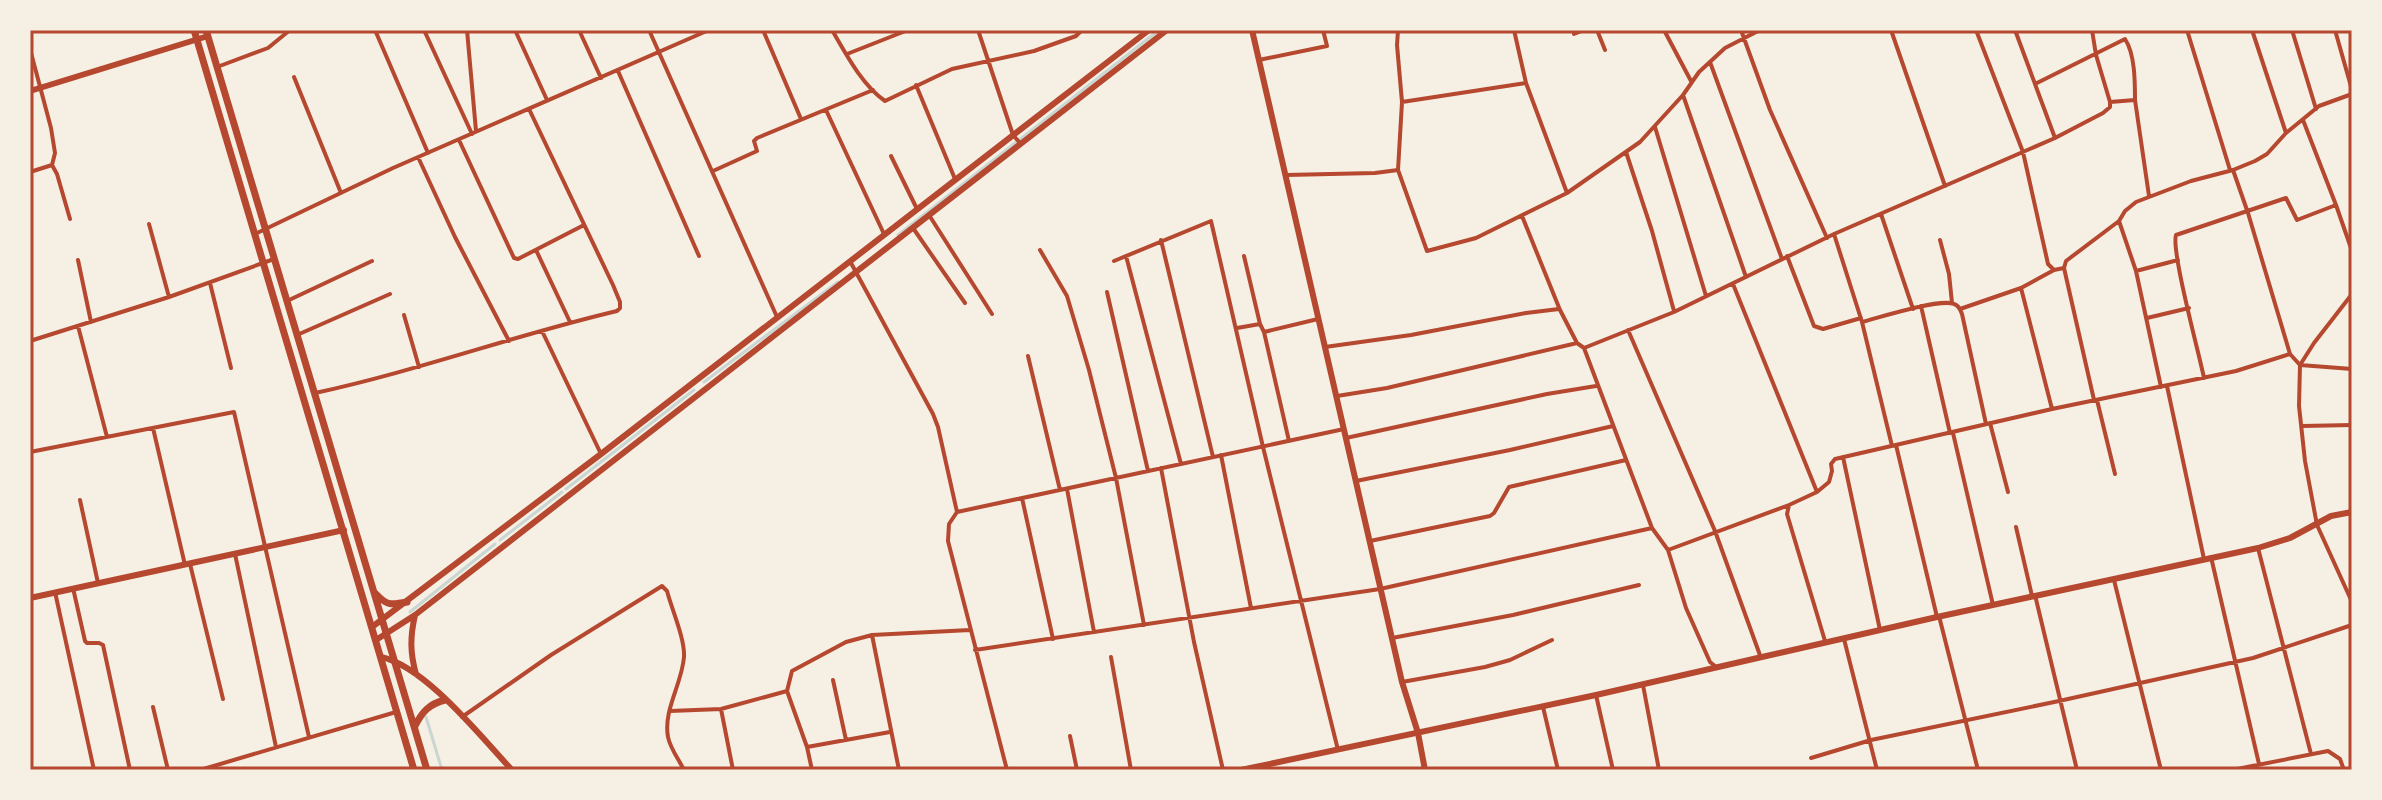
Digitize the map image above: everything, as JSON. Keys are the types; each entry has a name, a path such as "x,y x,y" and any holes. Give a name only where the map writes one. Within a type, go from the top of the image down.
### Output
{"main road":[{"path":"194,30 414,770"},
{"path":"207,33 427,770"},
{"path":"375,592 384,603 407,602"},
{"path":"414,727 431,705 445,700"}],"street":[{"path":"217,67 276,44 290,30"},
{"path":"375,30 428,153"},
{"path":"424,30 474,133"},
{"path":"467,30 474,133"},
{"path":"515,30 547,100"},
{"path":"579,30 601,78"},
{"path":"649,30 777,317"},
{"path":"255,234 418,157 708,30"},
{"path":"763,30 801,119"},
{"path":"832,30 873,90 885,101 952,69 1043,48 1076,36 1082,30"},
{"path":"847,54 908,30"},
{"path":"978,30 1014,135 1021,143"},
{"path":"372,627 1149,30"},
{"path":"376,640 415,615 1167,30"},
{"path":"1252,30 1380,589 1425,770"},
{"path":"1259,60 1327,46 1323,30"},
{"path":"1398,30 1402,102 1398,170 1427,251 1476,238 1567,193 1626,152 1655,127 1691,81 1725,48 1760,30"},
{"path":"1514,30 1526,83 1567,193"},
{"path":"1574,34 1584,30"},
{"path":"1597,30 1605,50"},
{"path":"1664,30 1691,81"},
{"path":"1741,30 1770,110 1827,238"},
{"path":"1891,30 1945,187"},
{"path":"2015,30 2055,138"},
{"path":"1584,348 1674,312 1834,234 2055,138 2103,113 2110,107 2110,102 2092,30"},
{"path":"2187,30 2248,213 2290,354 2300,365 2352,369"},
{"path":"2252,30 2286,133"},
{"path":"2292,30 2316,109"},
{"path":"2115,474 2064,268 2068,259 2119,221 2132,204 2232,170 2267,154 2286,133 2316,109 2352,92 2335,30"},
{"path":"1978,31 2023,152 2048,264 2054,270"},
{"path":"30,91 197,40 207,33"},
{"path":"2035,84 2127,40 2149,196"},
{"path":"30,49 55,153 52,165 70,219"},
{"path":"1709,62 1784,258 1814,326 1823,329 1921,306 1952,303 1960,309 2008,492"},
{"path":"618,71 699,256"},
{"path":"294,77 341,193"},
{"path":"1402,102 1526,83"},
{"path":"916,85 955,180"},
{"path":"713,171 757,151 754,141 757,138 873,90"},
{"path":"1683,95 1746,277"},
{"path":"2110,102 2135,100"},
{"path":"315,393 419,367 620,308 620,302 529,109"},
{"path":"826,110 884,234"},
{"path":"2303,120 2352,251"},
{"path":"1655,127 1706,296"},
{"path":"459,139 514,258 518,259 584,225"},
{"path":"1626,152 1674,312"},
{"path":"891,156 917,209"},
{"path":"418,157 509,341"},
{"path":"30,172 52,165"},
{"path":"1286,175 1398,170"},
{"path":"2204,378 2178,260 2176,235 2287,199 2297,220 2336,205"},
{"path":"1881,214 1913,309"},
{"path":"929,215 992,314"},
{"path":"1522,216 1560,310 1577,343 1584,348 1652,528 1668,550 1686,608 1710,662 1717,668"},
{"path":"1114,261 1211,221 1338,750"},
{"path":"2119,221 2136,271 2259,764"},
{"path":"149,224 169,297"},
{"path":"913,228 965,303"},
{"path":"1834,234 1862,320 1978,770"},
{"path":"1161,240 1213,457"},
{"path":"1940,240 1949,274 1952,303"},
{"path":"536,250 570,322"},
{"path":"1040,250 1067,296 1089,370 1116,478 1144,625"},
{"path":"1126,256 1181,464"},
{"path":"1244,256 1289,441"},
{"path":"30,341 169,297 274,259"},
{"path":"78,260 91,322"},
{"path":"2136,271 2178,260"},
{"path":"287,301 372,261"},
{"path":"850,261 933,414 957,512"},
{"path":"1960,309 2021,288 2054,270 2064,268"},
{"path":"210,283 231,368"},
{"path":"1733,284 1817,492"},
{"path":"2021,288 2052,409"},
{"path":"1107,292 1148,471"},
{"path":"297,335 390,294"},
{"path":"2352,294 2300,365 2299,406 2317,525 2352,602"},
{"path":"1921,306 1993,605"},
{"path":"1325,347 1411,335 1555,308 1560,310"},
{"path":"2147,318 2189,308"},
{"path":"404,315 419,367"},
{"path":"1264,332 1318,319"},
{"path":"1237,328 1260,324"},
{"path":"78,326 107,437"},
{"path":"1628,330 1715,531 1761,658"},
{"path":"542,331 601,454"},
{"path":"1336,396 1387,388 1577,343"},
{"path":"1668,550 1817,492 1829,482 1832,461 1843,457 2236,371 2290,354"},
{"path":"1028,356 1060,490"},
{"path":"695,381 703,391"},
{"path":"1346,438 1596,386"},
{"path":"30,452 234,412 309,737"},
{"path":"2301,426 2352,425"},
{"path":"1356,481 1613,426"},
{"path":"153,428 223,699"},
{"path":"1007,770 948,541 949,524 957,512 1344,429"},
{"path":"1221,455 1251,608"},
{"path":"1843,457 1880,630"},
{"path":"1369,541 1490,516 1509,487 1626,460"},
{"path":"1161,468 1223,770"},
{"path":"560,485 568,496"},
{"path":"1067,489 1094,632"},
{"path":"1022,498 1053,639"},
{"path":"80,500 98,583"},
{"path":"1789,505 1787,514 1825,643"},
{"path":"1243,770 1543,707 1938,616 2258,548 2290,538 2331,516 2352,512"},
{"path":"2016,527 2077,770"},
{"path":"975,650 1380,589 1652,528"},
{"path":"30,598 344,530"},
{"path":"494,536 503,547"},
{"path":"2258,548 2311,754"},
{"path":"235,554 277,748"},
{"path":"2114,577 2161,770"},
{"path":"1392,638 1513,615 1639,585"},
{"path":"462,717 551,655 660,586 667,591 684,651 670,711 668,738 684,770"},
{"path":"73,588 85,641 103,645 130,770"},
{"path":"55,592 94,770"},
{"path":"415,615 411,645 417,675"},
{"path":"1811,758 1871,740 2234,662 2352,625"},
{"path":"812,770 787,691 788,679 795,667 846,642 872,635 970,630"},
{"path":"872,635 899,770"},
{"path":"1844,639 1877,770"},
{"path":"1402,682 1485,667 1510,660 1552,640"},
{"path":"381,657 395,660 417,675 512,770"},
{"path":"1111,657 1131,770"},
{"path":"833,680 846,740"},
{"path":"1643,685 1659,770"},
{"path":"670,711 721,709 787,691"},
{"path":"1596,695 1613,770"},
{"path":"153,707 168,770"},
{"path":"1543,707 1558,770"},
{"path":"721,709 733,770"},
{"path":"200,770 396,712"},
{"path":"807,747 890,732"},
{"path":"1070,736 1077,770"},
{"path":"2232,770 2328,751 2340,759 2344,770"}],"waterway":[{"path":"898,235 1159,30"},
{"path":"704,382 838,282"},
{"path":"566,489 694,390"},
{"path":"500,540 562,492"},
{"path":"410,612 495,544"},
{"path":"426,717 442,770"}]}
